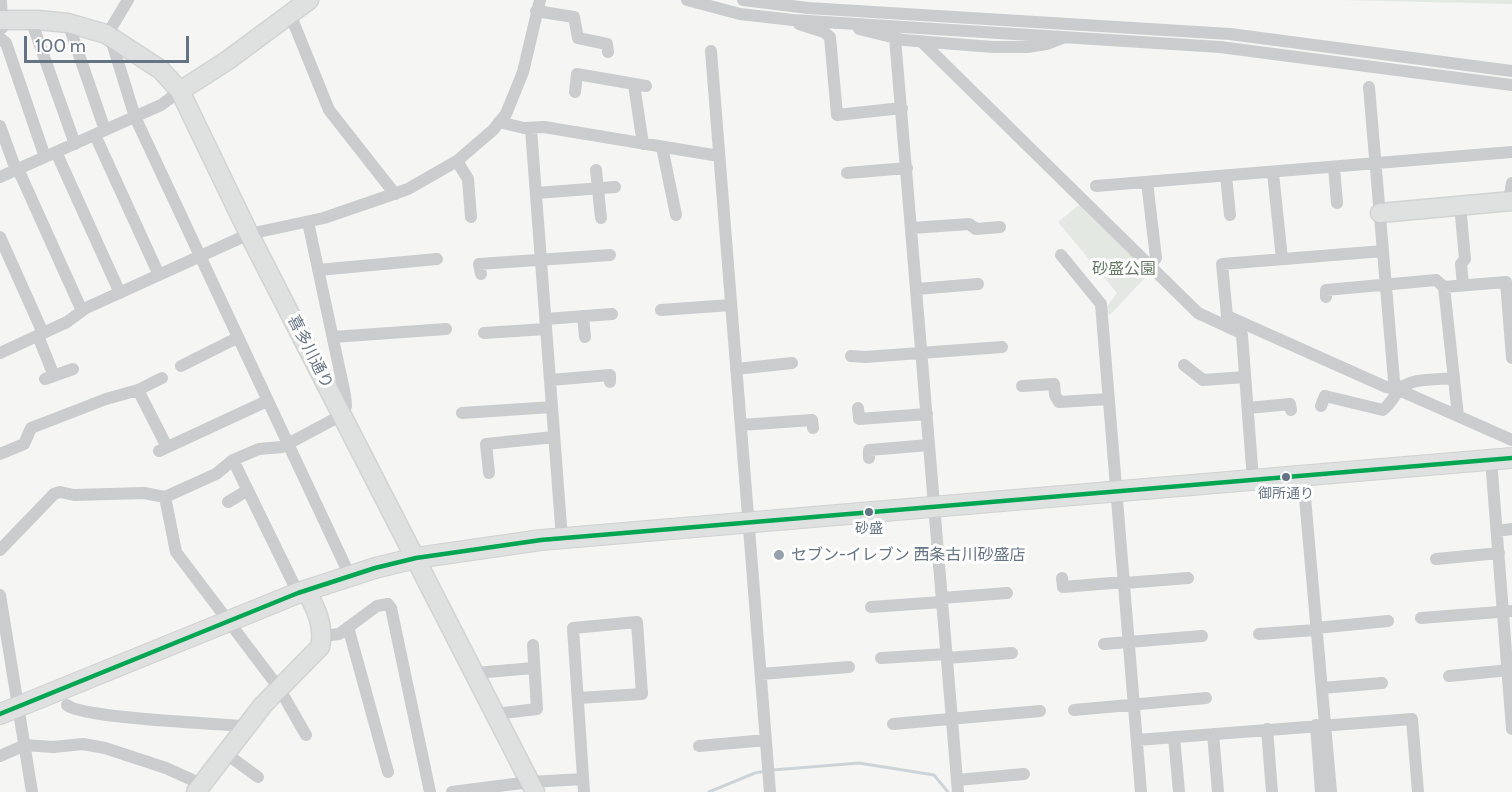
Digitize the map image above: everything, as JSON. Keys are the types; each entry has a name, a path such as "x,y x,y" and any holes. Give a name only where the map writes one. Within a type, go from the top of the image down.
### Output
{"main road":[{"path":"0,714 302,592 416,558 562,539 748,522 1512,458"}],"street":[{"path":"1,0 1,40 6,43 51,155 120,293"},
{"path":"128,0 109,35 135,117 350,576"},
{"path":"0,177 161,105 228,60 309,0"},
{"path":"687,0 740,14 793,20 1220,47 1512,85"},
{"path":"743,0 808,8 1230,34 1512,71"},
{"path":"1,349 67,322 82,311 249,234 308,222 395,194 422,183 457,161 506,114 523,72 538,6 574,17 578,38 607,44 608,52"},
{"path":"290,14 329,110 395,194"},
{"name":"喜多川通り","path":"1,20 68,23 109,35 160,70 180,91 249,234 532,787"},
{"path":"31,20 75,144"},
{"path":"793,20 800,25 824,32 830,37 837,115 902,108"},
{"path":"68,23 100,133 159,275"},
{"path":"847,24 869,33 895,38 993,47 1027,47 1047,44 1067,37"},
{"path":"895,38 957,786 1024,774"},
{"path":"922,42 1153,263 1198,313 1386,387 1399,390 1512,440"},
{"path":"711,51 770,792"},
{"path":"575,92 577,74 640,85 643,144"},
{"path":"1369,87 1394,381 1399,390"},
{"path":"499,122 531,129 544,127 719,156"},
{"path":"0,126 17,170 82,311"},
{"path":"531,129 562,539"},
{"path":"662,147 676,215"},
{"path":"1096,186 1512,152"},
{"path":"457,161 468,179 471,217"},
{"path":"1334,167 1337,203"},
{"path":"847,173 907,168"},
{"path":"596,170 601,218"},
{"path":"1273,172 1282,259"},
{"path":"1226,176 1230,215"},
{"path":"1147,182 1153,263"},
{"path":"536,193 615,187"},
{"path":"1380,213 1460,206 1511,195"},
{"path":"1460,206 1465,259 1461,264 1463,285"},
{"path":"0,550 54,494 60,492 74,495 144,493 165,497 216,474 233,460 259,449 282,447 342,415 346,406 345,394 308,222"},
{"path":"912,228 969,224 976,229 1000,227"},
{"path":"0,237 40,334 49,378 73,369"},
{"path":"1253,480 1242,335 1240,328 1227,316 1222,264 1383,251"},
{"path":"481,274 479,264 610,255"},
{"path":"1061,255 1101,303 1141,792"},
{"path":"318,270 437,259"},
{"path":"1326,297 1326,290 1436,280 1444,287 1458,416"},
{"path":"1444,287 1506,282 1509,292 1512,358"},
{"path":"917,289 978,284"},
{"path":"661,310 731,305"},
{"path":"484,333 583,316 612,314"},
{"path":"583,316 585,337"},
{"path":"333,337 446,328"},
{"path":"182,366 237,338"},
{"path":"851,356 865,357 1002,347"},
{"path":"736,369 792,363"},
{"path":"1184,365 1203,380 1245,377"},
{"path":"550,380 610,375 610,382"},
{"path":"0,454 24,444 31,428 106,399 138,390 162,378"},
{"path":"1321,406 1325,396 1383,410 1392,403 1399,390 1411,382 1454,378"},
{"path":"1022,386 1054,384 1054,395 1059,402 1109,399"},
{"path":"138,390 163,449 267,401"},
{"path":"1248,408 1290,404 1291,410"},
{"path":"462,413 552,407"},
{"path":"858,408 859,419 927,414"},
{"path":"741,425 812,420 813,428"},
{"path":"489,473 486,444 554,437"},
{"path":"869,458 869,450 929,445"},
{"path":"1491,459 1499,553 1506,576 1512,729"},
{"path":"0,756 25,745 53,747 83,744 105,748 166,768 199,788 246,726 279,688 320,647 323,636 317,612 302,592 233,460"},
{"path":"1303,476 1322,688 1320,725 1325,788"},
{"path":"228,502 248,490"},
{"path":"165,497 176,552 279,688 306,735"},
{"path":"1497,531 1512,530"},
{"path":"1436,559 1499,553"},
{"path":"1062,578 1063,587 1188,578"},
{"path":"871,607 1007,593"},
{"path":"0,595 32,792"},
{"path":"323,636 339,634 377,606 388,604 391,608 430,792"},
{"path":"1421,618 1508,611"},
{"path":"1259,634 1388,621"},
{"path":"578,698 642,694 637,622 573,628 584,792"},
{"path":"348,627 388,772"},
{"path":"1104,644 1202,636"},
{"path":"495,714 537,709 533,645"},
{"path":"881,658 1012,653"},
{"path":"761,674 849,667"},
{"path":"475,674 534,668"},
{"path":"0,676 13,670"},
{"path":"1449,676 1510,672"},
{"path":"1322,688 1382,683"},
{"path":"1074,710 1206,698"},
{"path":"67,705 72,710 111,716 246,726"},
{"path":"893,724 1040,711"},
{"path":"1137,740 1412,719 1418,792"},
{"path":"1267,729 1272,792"},
{"path":"1213,734 1218,792"},
{"path":"1174,737 1179,792"},
{"path":"699,746 766,740"},
{"path":"225,753 258,777"},
{"path":"452,792 532,787 584,778"}],"green space":[{"path":"1344,0 1512,0 1512,4"},
{"name":"砂盛公園","path":"1084,201 1153,269 1110,315 1105,309 1117,293 1058,222"}],"waterway":[{"path":"773,770 859,763 934,775 948,792"},
{"path":"709,792 755,773 766,771"}],"transit line":[{"path":"0,714 298,593 375,568 416,558 541,540 1512,458"}],"place":[{"name":"御所通り","path":"1286,477"},
{"name":"砂盛","path":"869,512"},
{"name":"セブン-イレブン 西条古川砂盛店","path":"779,555"}]}
